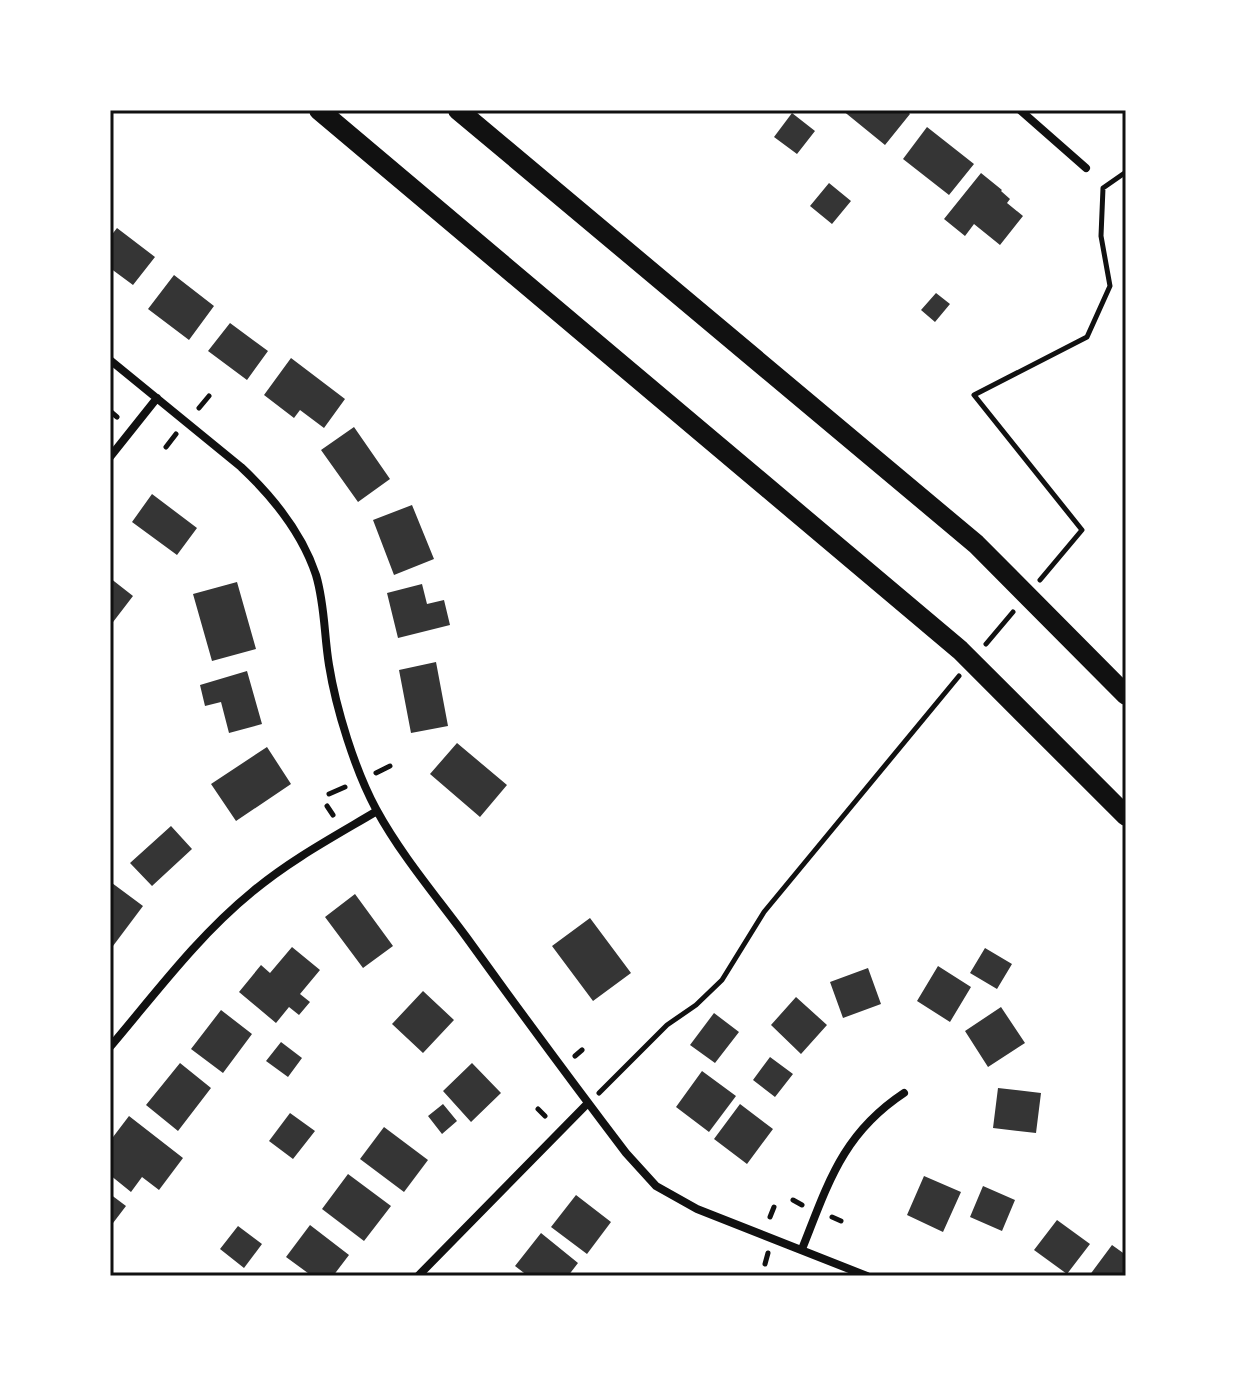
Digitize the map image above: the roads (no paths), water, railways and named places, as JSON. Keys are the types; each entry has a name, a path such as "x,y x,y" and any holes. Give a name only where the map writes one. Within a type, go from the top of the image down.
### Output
{"highway":[{"path":"319,110 960,650 1126,816"},
{"path":"458,110 976,544 1126,695"}],"street":[{"path":"1020,110 1086,168"},
{"path":"110,360 261,485 285,514 316,576 325,614 329,666 357,769 377,811 411,862 626,1153 656,1186 697,1209 867,1276"},
{"path":"110,457 157,398"},
{"path":"110,1047 199,942 252,892 293,862 377,811"},
{"path":"802,1249 834,1170 857,1132 882,1107 904,1093"},
{"path":"418,1276 588,1103"}]}
